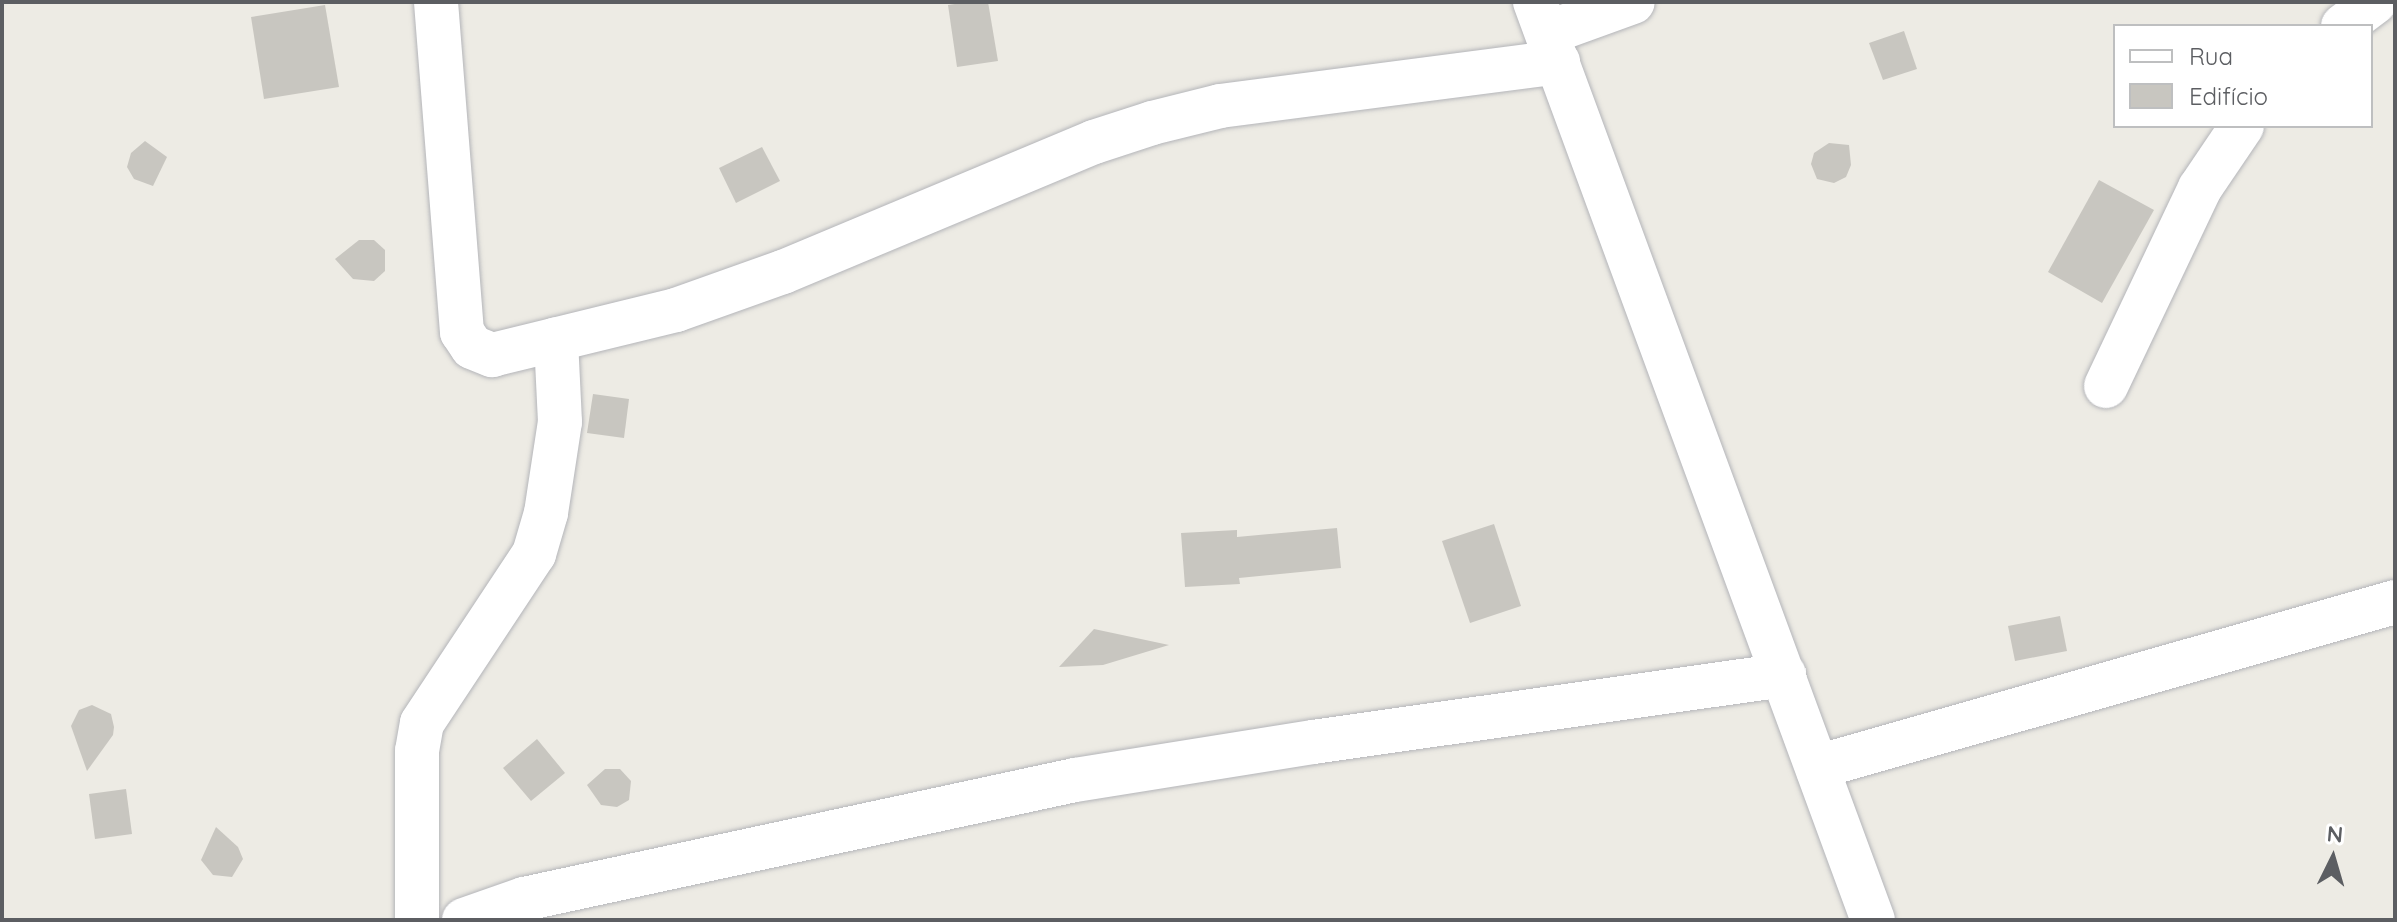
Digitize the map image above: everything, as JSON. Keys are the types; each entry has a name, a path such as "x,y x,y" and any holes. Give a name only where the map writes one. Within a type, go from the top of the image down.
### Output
{"street":[{"path":"436,2 462,332 472,347 492,355 676,310 783,272 1094,142 1152,123 1547,32 1633,2"},
{"path":"2346,24 2375,2"},
{"path":"1547,32 1873,920"},
{"path":"2106,386 2200,188 2241,128"},
{"path":"417,920 417,751 422,723 534,554 546,513 560,422 556,339"},
{"path":"1817,767 2395,602"},
{"path":"464,920 524,899 1075,780 1313,742 1784,675"}],"building":[{"path":"988,2 998,61 957,67 948,5"},
{"path":"325,5 339,87 264,99 251,17"},
{"path":"1904,31 1917,69 1883,80 1869,43"},
{"path":"145,141 167,157 153,186 134,179 127,167 131,153"},
{"path":"1829,143 1849,145 1851,165 1846,177 1834,183 1817,179 1811,164 1814,153"},
{"path":"762,147 780,181 736,203 719,168"},
{"path":"2099,180 2154,210 2102,303 2048,272"},
{"path":"359,240 374,240 385,250 385,271 374,281 353,279 335,259"},
{"path":"593,394 629,399 624,438 587,433"},
{"path":"1494,524 1521,606 1470,623 1442,541"},
{"path":"1337,528 1341,568 1239,578 1240,584 1185,587 1181,533 1237,530 1237,537"},
{"path":"2060,616 2067,651 2015,661 2008,626"},
{"path":"1094,629 1169,645 1103,665 1059,667"},
{"path":"92,705 111,714 114,727 113,735 87,771 71,726 79,710"},
{"path":"537,739 565,773 531,801 503,768"},
{"path":"605,769 620,769 631,781 629,800 617,807 601,805 587,785"},
{"path":"126,789 132,834 95,839 89,794"},
{"path":"216,827 238,847 243,859 232,877 213,875 201,860"}]}
